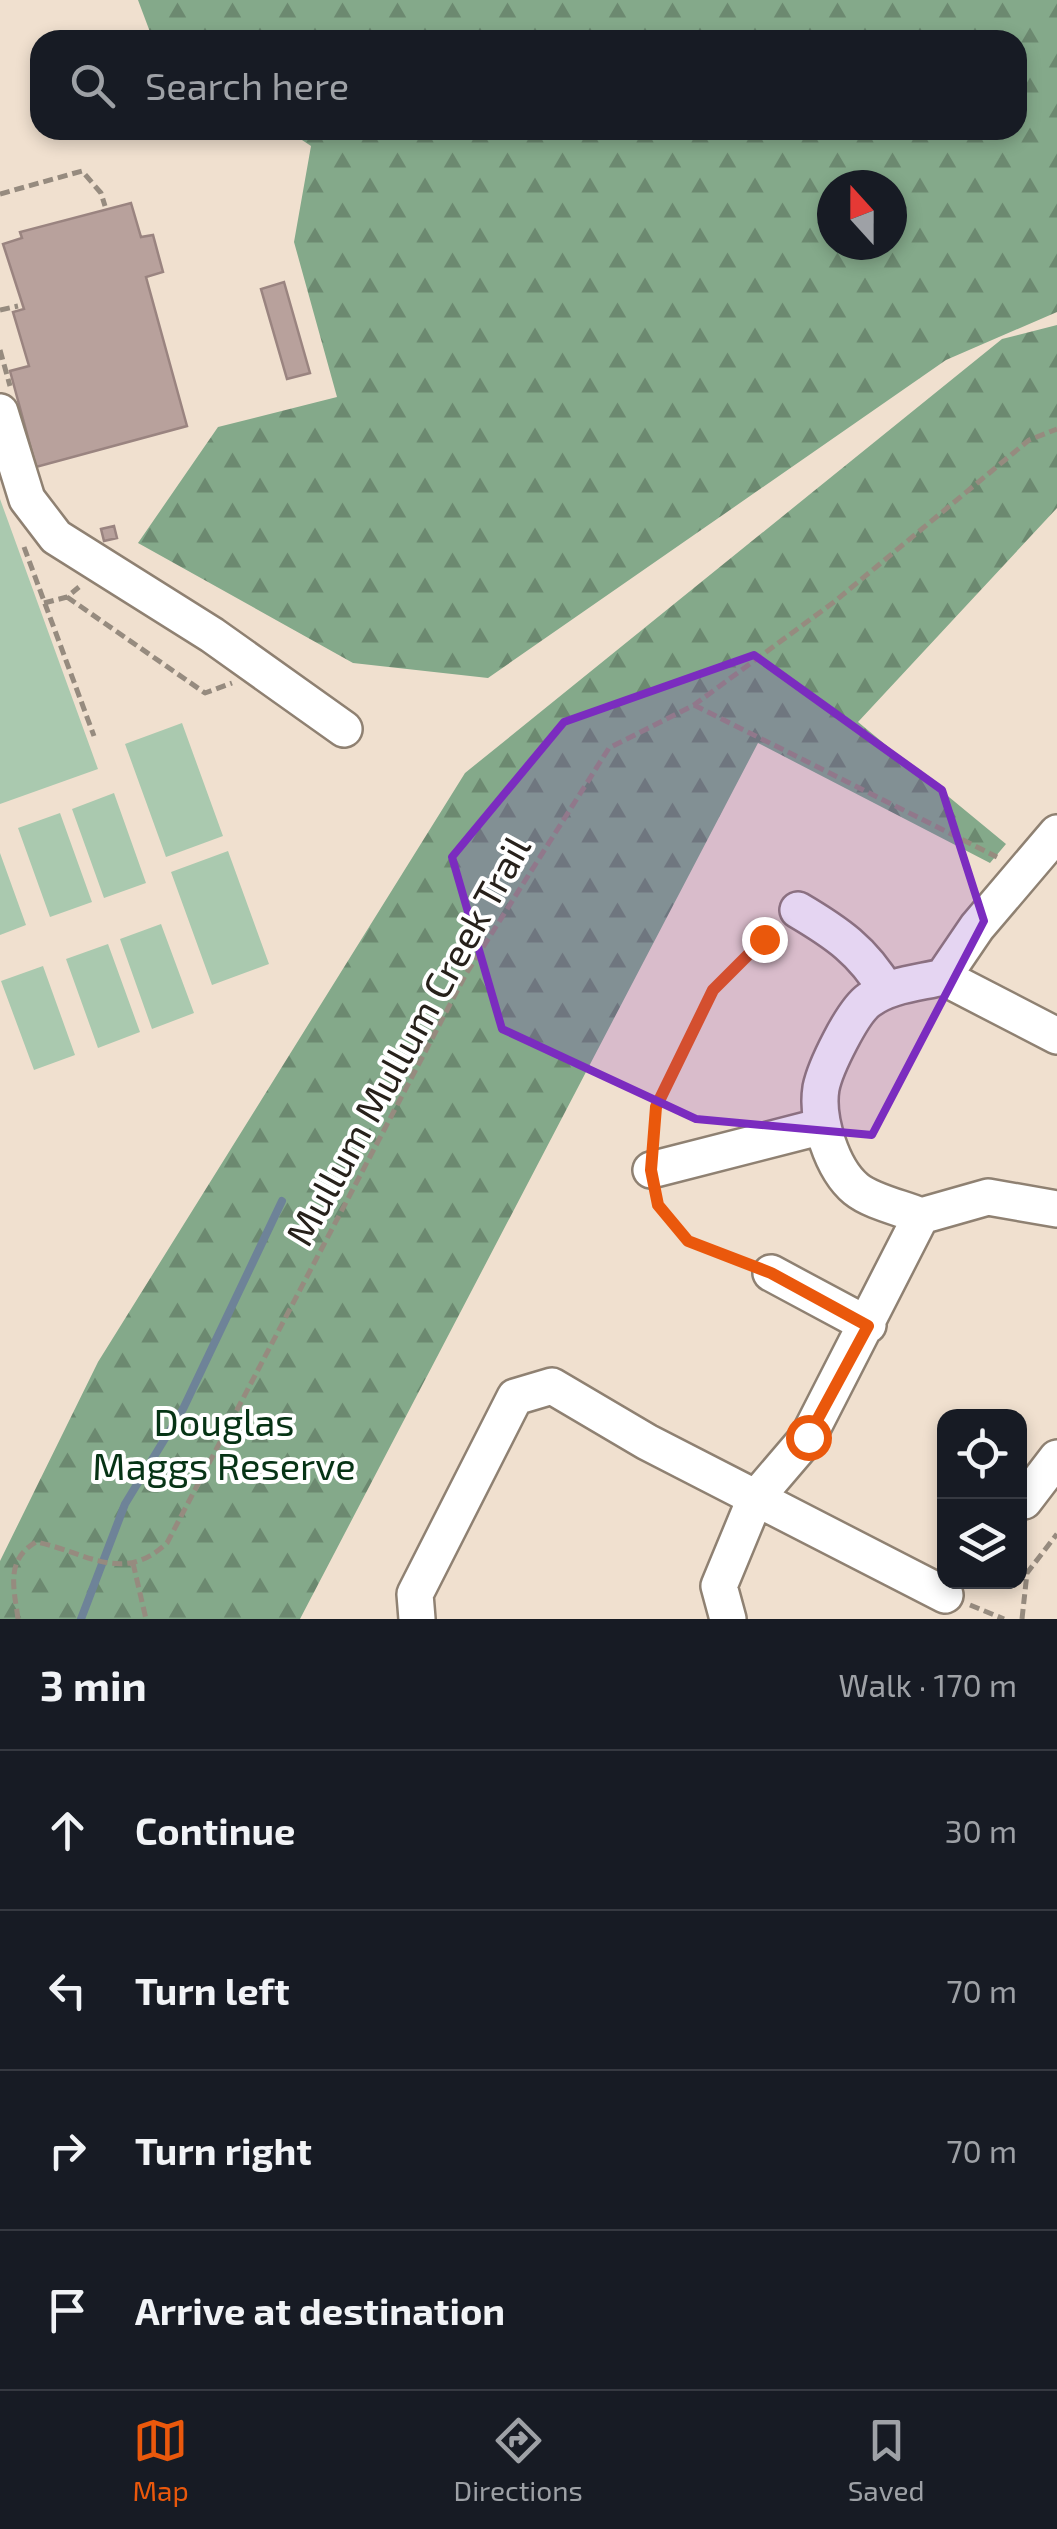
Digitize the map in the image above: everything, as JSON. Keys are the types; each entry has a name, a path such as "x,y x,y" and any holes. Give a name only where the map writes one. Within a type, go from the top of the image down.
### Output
{"street":[{"path":"0,412 27,499 56,537 263,672 344,730"},
{"path":"943,977 977,927 1057,833"},
{"path":"798,910 847,939 868,959 886,990"},
{"path":"1057,1036 943,977 886,990 865,1002 843,1036 822,1088 823,1126 838,1165 857,1190 921,1216 988,1197 1057,1209"},
{"path":"651,1170 823,1126"},
{"path":"728,1619 719,1586 755,1499 808,1437 921,1216"},
{"path":"771,1273 868,1326"},
{"path":"418,1619 415,1594 515,1397 552,1386 755,1499 946,1595"},
{"path":"1026,1499 1057,1458"}],"path":[{"path":"0,194 82,171 101,193 106,206"},
{"path":"0,310 18,306"},
{"name":"Mullum Mullum Creek Trail","path":"18,1619 13,1570 20,1552 36,1542 73,1549 115,1567 152,1558 166,1544 466,974 609,748 694,705 848,590 1029,440 1057,430"},
{"path":"19,535 94,736"},
{"path":"67,598 205,693 263,672"},
{"path":"694,705 1024,874"},
{"path":"771,1273 688,1241 658,1205 651,1170 656,1107 713,990 798,910"},
{"path":"1022,1619 1027,1573 1057,1534"},
{"path":"133,1563 146,1619"}],"highlighted area":[{"path":"754,655 942,790 984,921 872,1135 696,1119 502,1029 452,857 564,722"}],"green space":[{"path":"138,0 1057,0 1057,312 946,360 488,678 353,663 138,543 218,427 337,397 294,242 311,146 302,140 1027,140 1027,30 149,30"},
{"name":"Douglas Maggs Reserve","path":"1057,325 1057,508 858,722 1006,844 990,863 758,743 300,1619 0,1619 0,1561 98,1362 465,773 1002,339"},
{"path":"0,499 98,769 0,804"},
{"path":"182,723 223,836 166,857 125,744"},
{"path":"114,793 146,883 104,898 72,809"},
{"path":"60,813 92,902 50,917 18,828"},
{"path":"228,851 269,964 212,985 171,872"},
{"path":"0,853 26,925 0,935"},
{"path":"161,924 194,1013 152,1029 120,939"},
{"path":"108,944 140,1032 98,1048 66,959"},
{"path":"43,966 75,1055 34,1070 1,981"}],"building":[{"path":"131,203 141,237 153,235 163,272 146,277 187,426 36,467 10,371 29,366 13,312 24,309 3,244 22,238 20,232"},
{"path":"284,282 310,373 287,379 261,289"},
{"path":"114,526 117,538 104,541 101,529"}],"waterway":[{"path":"81,1619 125,1504 183,1409 282,1201"}],"route":[{"path":"764,939 713,990 656,1107 651,1170 658,1205 688,1241 771,1273 868,1326 808,1437"}]}
